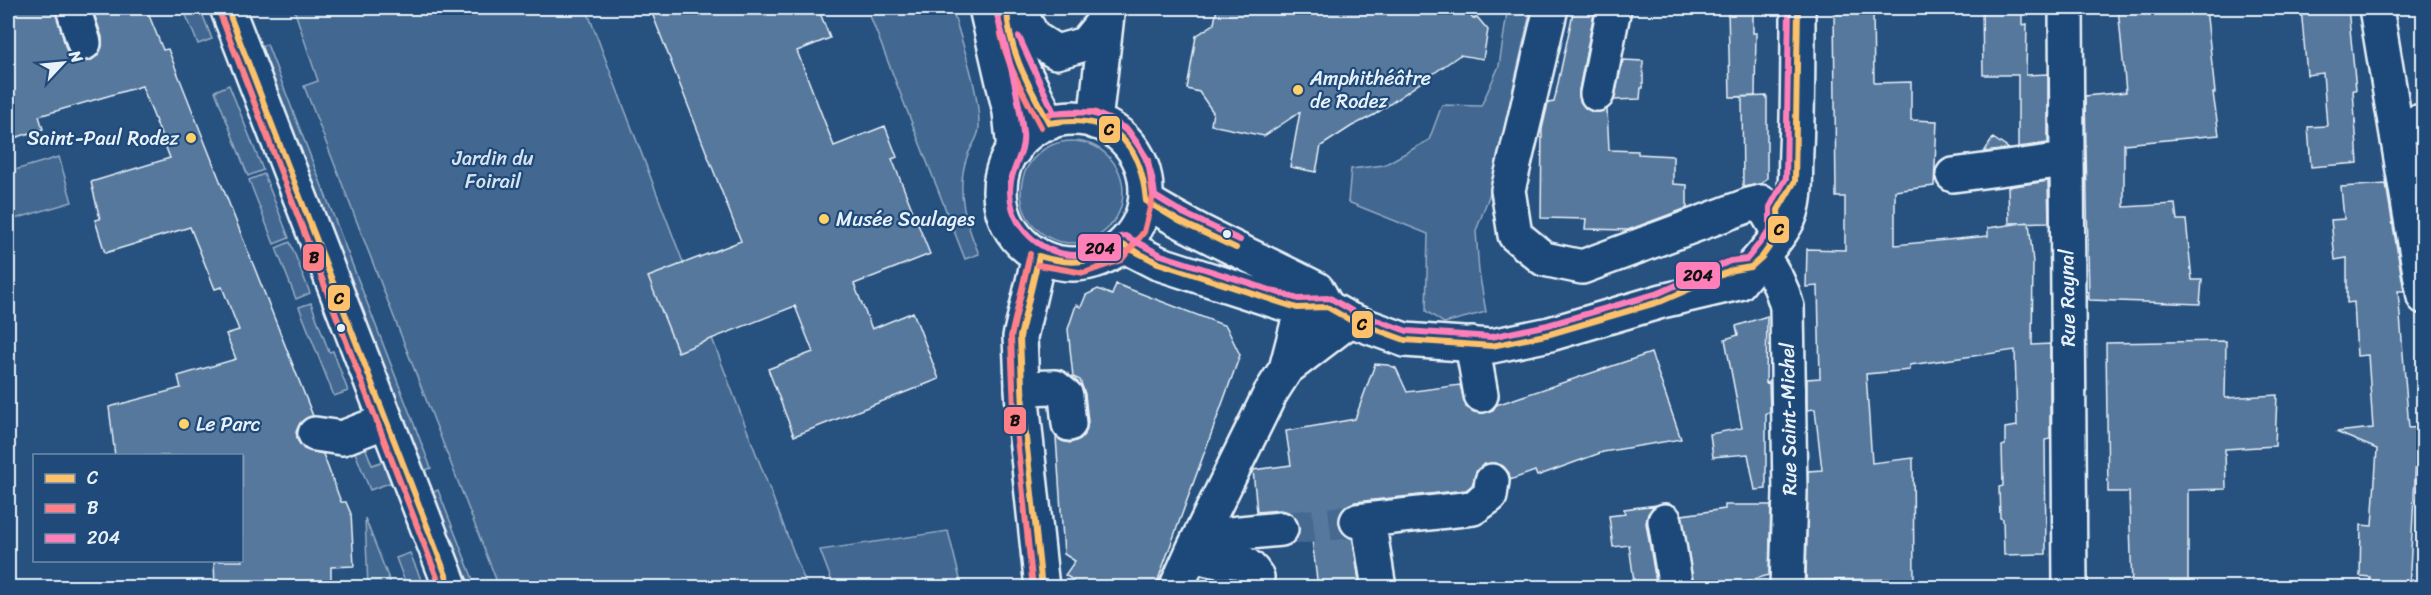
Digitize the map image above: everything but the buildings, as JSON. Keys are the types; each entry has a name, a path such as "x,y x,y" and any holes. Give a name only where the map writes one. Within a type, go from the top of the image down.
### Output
{"main road":[{"path":"73,8 84,43"},
{"path":"227,8 451,588"},
{"path":"986,8 1010,112 1014,150"},
{"path":"1007,8 1006,25 1021,66 1049,123"},
{"path":"1017,8 1034,38 1056,52 1085,44 1107,13"},
{"name":"Rue Saint-Michel","path":"1551,8 1508,190 1515,235 1544,259 1582,267 1761,202 1764,252 1783,290 1787,307 1790,492 1779,586"},
{"path":"1597,94 1614,8"},
{"path":"1123,245 1158,263 1296,308 1338,314 1406,340 1492,346 1550,334 1662,301 1733,270 1764,252 1791,214 1795,181 1798,94 1798,8"},
{"name":"Rue Raynal","path":"2066,8 2070,588"},
{"path":"2376,8 2415,129 2424,297"},
{"path":"1095,122 1107,13"},
{"path":"1064,119 1095,122 1124,139 1135,152 1144,176 1146,201 1142,217 1134,232 1123,245 1108,256 1091,262 1074,264 1056,262 1039,256 1025,246 1013,232 1005,217 1001,200 1001,182 1006,165 1014,150 1035,129 1049,123 1064,119"},
{"path":"1953,175 2066,160"},
{"path":"1146,201 1179,221 1317,289 1338,314"},
{"path":"1039,256 1020,337 1022,388 1042,588"},
{"path":"1265,298 1290,281 1292,276"},
{"path":"1176,588 1278,382 1297,327 1338,314"},
{"path":"1472,344 1481,395"},
{"path":"1022,388 1055,387 1066,396 1069,424"},
{"path":"315,434 342,438 386,421"},
{"path":"1379,588 1364,529 1473,508 1490,496 1492,481"},
{"path":"1665,521 1676,588"},
{"path":"1196,544 1281,529"},
{"path":"1196,544 1208,559 1236,560 1249,565 1257,577"}],"green space":[{"path":"183,8 200,8 212,39 198,44"},
{"name":"Jardin du Foirail","path":"586,8 807,587 499,587 304,86 318,81 294,9"},
{"path":"867,8 952,8 970,68 979,114 979,132 967,157 962,194 966,219 979,254 965,259"},
{"path":"1503,8 1527,8 1530,13 1489,196 1476,231 1479,272 1486,312 1444,323 1426,311 1428,234 1348,202 1351,169 1384,165 1429,140 1442,105 1481,106 1499,66 1507,13"},
{"path":"267,44 431,468 423,471 258,48"},
{"path":"229,85 263,170 248,176 215,91"},
{"path":"1072,141 1091,145 1108,156 1119,173 1123,192 1119,211 1108,228 1091,239 1072,243 1053,239 1036,228 1025,211 1021,192 1025,173 1036,156 1053,145"},
{"path":"59,157 72,202 8,221 8,172"},
{"path":"264,174 289,238 274,244 249,180"},
{"path":"290,242 310,293 296,299 276,248"},
{"path":"311,303 329,352 333,351 348,391 334,396 299,307"},
{"path":"361,436 372,465 384,461 392,482 370,490 350,440"},
{"path":"438,490 476,587 467,587 431,493"},
{"path":"365,518 392,587 368,587"},
{"path":"948,531 962,587 834,587 820,550"},
{"path":"410,553 424,587 407,587 396,558"}],"tunnel":[{"path":"1281,529 1357,521"}],"transit line":[{"name":"C","path":"227,8 451,588"},
{"name":"204","path":"995,8 1012,70 1023,133 1021,152 1011,181 1010,195 1013,209 1026,232 1047,249 1074,255 1083,254 1125,236 1161,255 1298,299 1330,298 1354,312 1407,331 1491,337 1548,325 1659,293 1730,261 1747,259 1770,230 1770,207 1786,178 1789,8"},
{"name":"B","path":"998,8 1002,40 1012,70 1041,127"},
{"name":"C","path":"1007,8 1015,54 1049,123 1089,122 1105,127 1118,135 1129,147 1137,162 1146,201 1179,221 1236,248"},
{"name":"C","path":"1042,588 1023,410 1020,337 1039,256 1062,261 1082,261 1103,256 1123,245 1158,263 1297,308 1327,307 1350,320 1405,340 1492,346 1550,334 1662,301 1733,270 1751,267 1762,257 1779,233 1778,210 1795,181 1798,8"},
{"name":"B","path":"219,11 441,588"},
{"name":"204","path":"1019,37 1054,113 1094,114 1111,120 1125,129 1145,157 1155,196 1183,213 1240,240"},
{"name":"B","path":"1038,265 1084,273 1121,260 1144,232 1153,196 1148,160 1128,130 1094,112 1049,114"},
{"name":"B","path":"1030,254 1011,337 1014,411 1033,588"}],"place":[{"name":"Amphithéâtre de Rodez","path":"1298,90"},
{"name":"Saint-Paul Rodez","path":"191,138"},
{"name":"Musée Soulages","path":"824,219"},
{"name":"Le Parc","path":"184,424"}]}
